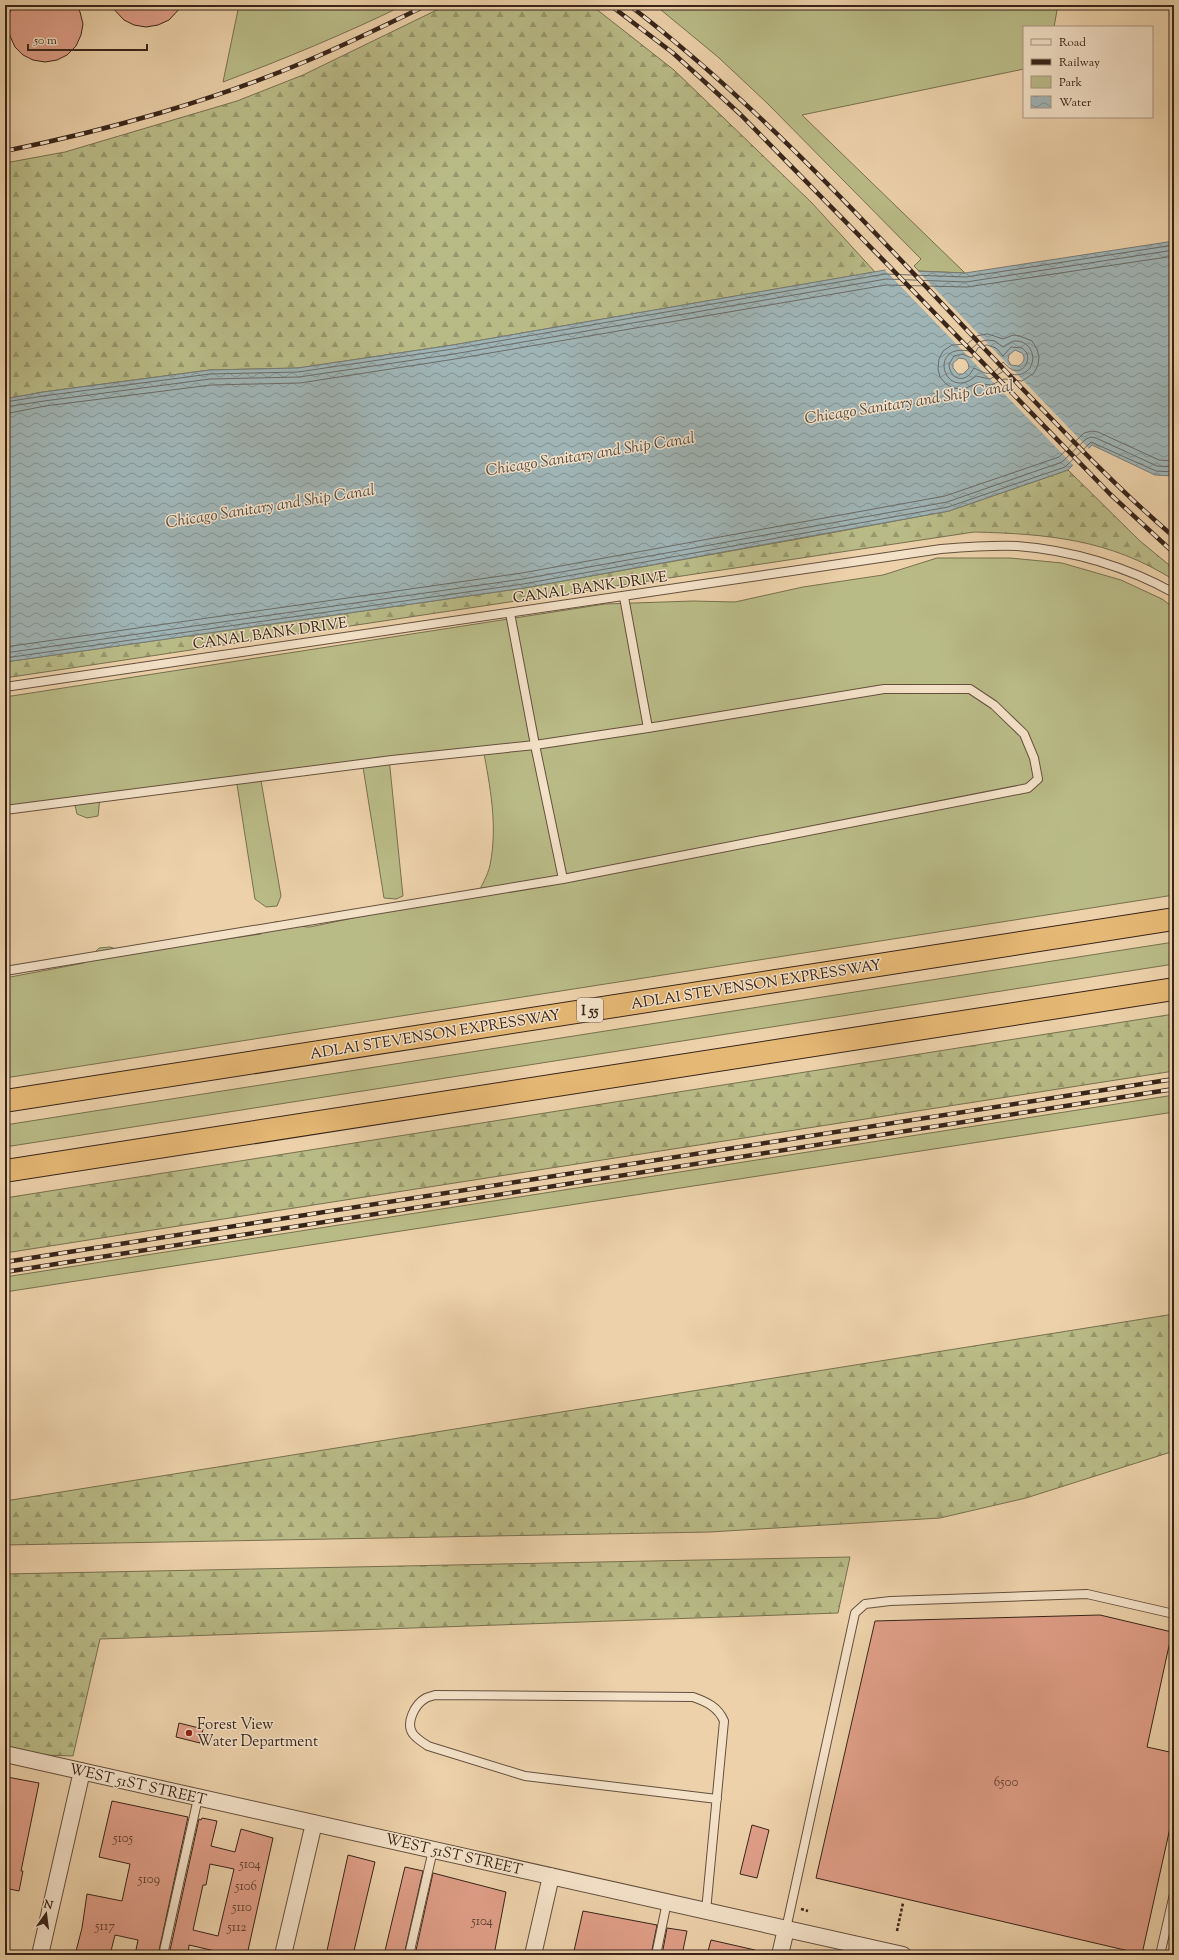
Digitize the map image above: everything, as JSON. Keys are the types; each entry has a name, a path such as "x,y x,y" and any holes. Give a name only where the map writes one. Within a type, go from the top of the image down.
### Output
{"highway":[{"name":"ADLAI STEVENSON EXPRESSWAY","path":"5,1101 1174,919"},
{"path":"5,1171 1174,989"}],"street":[{"name":"WEST 51ST STREET","path":"5,1754 903,1955"},
{"path":"40,1955 82,1771"},
{"path":"283,1955 314,1823"},
{"path":"533,1955 551,1876"},
{"path":"780,1955 786,1929"}],"lane":[{"name":"CANAL BANK DRIVE","path":"5,687 510,612 624,597 933,550 977,546 1018,546 1086,558 1153,581 1174,593"},
{"path":"624,597 648,728"},
{"path":"510,612 535,745 563,879"},
{"path":"5,810 392,760 535,745 884,690 970,689 994,705 1024,734 1034,758 1038,779 1028,788 563,879 5,971"},
{"path":"786,1929 855,1613 865,1604 890,1601 1087,1594 1174,1614"},
{"path":"706,1911 717,1799 724,1721 716,1708 707,1702 693,1697 435,1695 425,1698 419,1704 413,1712 410,1722 412,1732 417,1738 428,1746 525,1776 717,1799"},
{"path":"163,1955 198,1798"},
{"path":"409,1955 433,1850"},
{"path":"1160,1955 1174,1894"},
{"path":"656,1955 667,1902"}],"path":[{"path":"897,1931 903,1903"},
{"path":"1063,1955 1064,1950"}],"green space":[{"path":"239,5 404,5 314,46 223,82"},
{"path":"447,5 591,5 674,70 812,203 875,272 453,345 298,368 210,370 43,392 5,399 5,163 65,152 237,101 303,75"},
{"path":"655,5 1058,5 1054,26 1023,26 1023,69 802,115 965,273 919,271 914,266 921,259 767,103 718,57"},
{"path":"1068,470 1140,541 1174,569 1174,580 1150,566 1126,555 1077,541 1053,537 974,532 5,678 5,662 524,588 949,511"},
{"path":"937,558 1010,558 1062,563 1121,580 1162,599 1174,608 1174,895 5,1078 5,978 84,963 99,948 110,947 128,953 261,934 272,923 278,922 310,927 382,912 477,896 489,869 492,850 493,821 483,748 389,758 403,896 396,899 384,898 362,761 260,775 281,896 277,906 266,907 255,899 236,778 100,797 98,816 87,818 77,814 73,797 5,808 5,697 605,604 693,601 735,602 803,587 883,575"},
{"path":"1174,942 1174,964 5,1147 5,1125"},
{"path":"1174,1014 1174,1071 5,1253 5,1198"},
{"path":"1174,1095 1174,1112 5,1292 5,1277"},
{"path":"1174,1314 1174,1451 1026,1498 940,1518 710,1532 5,1545 5,1501"},
{"path":"850,1557 838,1613 100,1639 73,1756 44,1755 5,1746 5,1574"}],"water":[{"name":"Chicago Sanitary and Ship Canal","path":"1174,241 1174,476 1155,475 1092,445 1068,470 949,511 524,588 5,662 5,399 43,392 210,370 298,368 453,345 885,270 965,273","holes":["991,349 998,357 995,367 985,370 980,365 978,362 980,351","1015,350 1022,353 1024,357 1023,362 1018,366 1011,365 1008,360 1009,355","959,358 965,359 969,368 963,374 958,374 953,368 953,363"]}],"pier":[{"path":"887,268 916,269 1090,450 1074,466 885,270","holes":["984,351 990,351 996,360 991,367 983,367 980,363 980,355"]}],"building":[{"path":"13,5 77,5 83,24 81,35 76,46 67,55 57,60 45,62 33,60 23,55 15,47 10,36 8,25 9,14"},
{"path":"110,5 183,5 169,20 158,25 146,27 134,25 124,20"},
{"path":"1100,1615 1172,1632 1147,1747 1174,1753 1174,1810 1142,1954 816,1878 875,1621"},
{"name":"Forest View Water Department","path":"179,1723 203,1729 200,1743 176,1737"},
{"path":"7,1777 39,1783 21,1871 23,1871 19,1891 5,1888 5,1785"},
{"path":"112,1801 188,1817 158,1955 135,1955 138,1940 115,1935 110,1955 75,1955 82,1928 87,1894 122,1901 130,1864 99,1857"},
{"path":"202,1818 217,1821 211,1846 235,1852 241,1829 273,1838 247,1955 223,1955 214,1953 215,1951 189,1945 188,1955 169,1955 199,1819 201,1820","holes":["210,1864 234,1869 218,1936 193,1930 203,1885 206,1885"]},
{"path":"752,1825 769,1830 757,1878 740,1874"},
{"path":"348,1855 375,1862 353,1955 326,1955"},
{"path":"405,1867 423,1871 404,1955 384,1955"},
{"path":"433,1873 506,1892 494,1955 415,1955"},
{"path":"583,1911 657,1925 651,1955 592,1955 574,1951"},
{"path":"667,1928 687,1931 682,1955 662,1955"},
{"path":"711,1940 755,1950 754,1955 707,1955"}],"railway":[{"path":"5,151 121,124 236,88 273,75 324,54 427,5"},
{"path":"610,5 673,53 740,114 1110,494 1174,553"},
{"path":"629,5 682,47 782,138 830,186 1074,442 1113,481 1174,537"},
{"path":"5,1262 1174,1079"},
{"path":"5,1272 1174,1089"}],"place":[{"name":"Forest View Water Department","path":"189,1733"}]}
